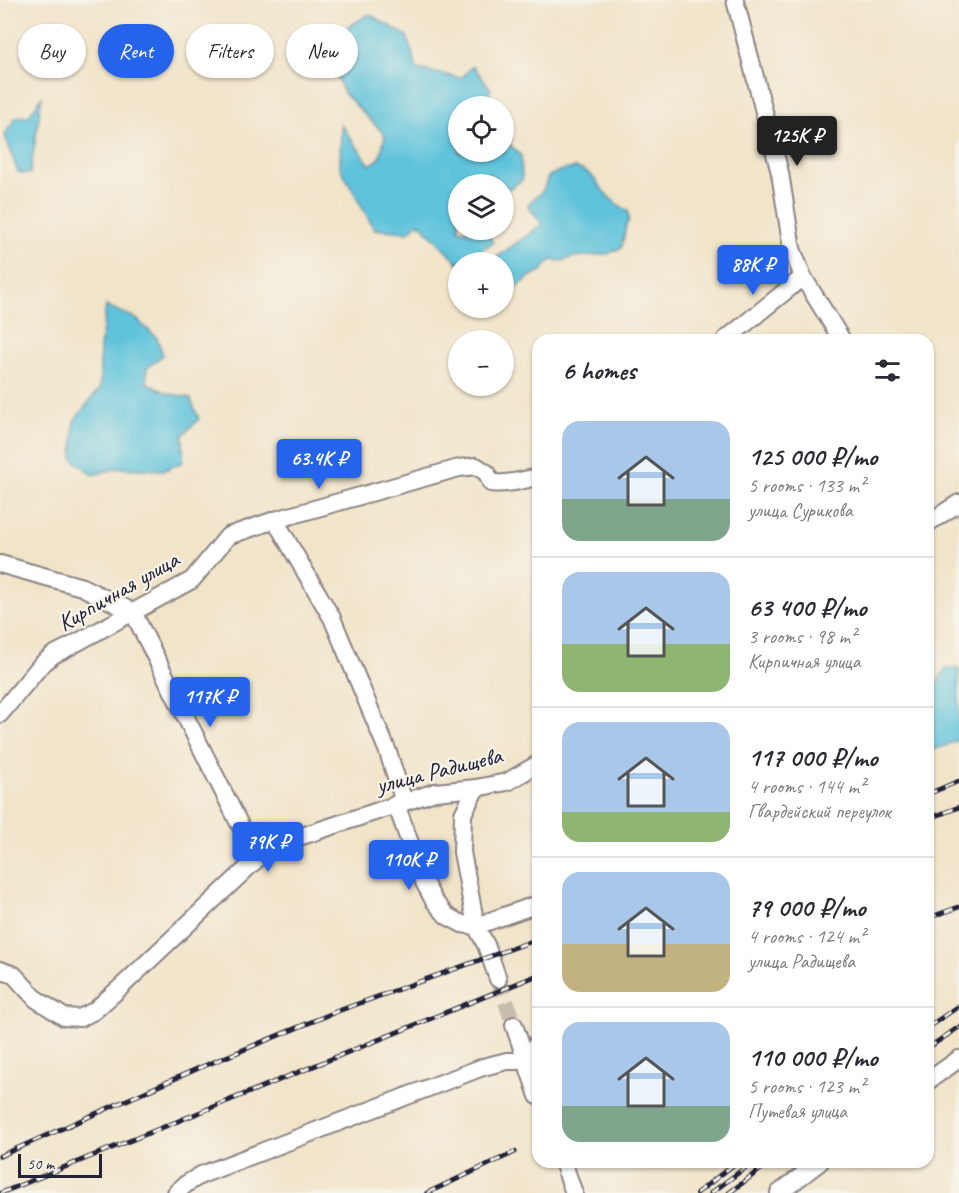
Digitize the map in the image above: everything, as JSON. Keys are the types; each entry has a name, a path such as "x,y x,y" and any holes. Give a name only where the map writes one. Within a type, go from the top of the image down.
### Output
{"street":[{"path":"735,0 780,173 792,249 803,277 838,334"},
{"path":"733,334 803,277"},
{"name":"Кирпичная улица","path":"0,714 41,665 53,655 192,580 228,536 275,520 459,468 476,466 487,473 491,483 497,484 532,478"},
{"path":"934,519 959,503"},
{"path":"275,520 332,618 388,752 400,803 424,882 434,901 447,916 462,924 476,926 532,906"},
{"path":"0,564 82,587 133,612 257,859"},
{"name":"улица Радищева","path":"0,970 14,975 36,999 64,1017 80,1018 94,1011 122,987 257,859 278,844 435,792 507,782 532,767"},
{"path":"476,788 463,814 462,852 476,926 486,945 498,979"},
{"path":"514,1025 532,1078"},
{"path":"526,1061 532,1050"},
{"path":"934,1077 959,1059"},
{"path":"176,1193 201,1175 483,1067 507,1061 526,1061"},
{"path":"565,1168 574,1193"},
{"path":"779,1193 812,1168"}],"water":[{"path":"369,14 407,36 417,69 461,78 473,66 490,88 490,96 448,96 448,162 514,162 514,149 521,156 522,180 514,185 514,174 448,174 448,240 491,240 493,243 476,252 448,252 419,222 408,232 374,229 340,167 341,125 370,165 380,158 385,135 344,93 337,78 358,78 358,24 353,24"},
{"path":"42,96 30,174 18,172 5,135 16,117 29,116"},
{"path":"576,168 588,173 612,200 628,211 629,220 622,247 608,254 574,257 562,261 552,260 542,271 532,275 514,289 514,252 504,252 542,224 528,206 543,191 548,177 562,170"},
{"path":"106,306 135,318 157,338 163,355 147,368 147,383 167,393 190,398 199,419 183,435 183,462 164,470 118,468 93,475 73,459 74,421 100,388 100,349"},
{"path":"946,668 959,668 959,740 934,750 934,688"}],"tunnel":[{"path":"498,979 514,1025"}],"railway":[{"path":"934,791 959,781"},
{"path":"934,817 959,807"},
{"path":"934,916 959,907"},
{"path":"0,1156 199,1068 338,1011 532,941"},
{"path":"1,1193 532,977"},
{"path":"934,1023 959,1006"},
{"path":"934,1044 959,1027"},
{"path":"427,1193 515,1152"},
{"path":"697,1193 729,1168"},
{"path":"711,1193 745,1168"},
{"path":"729,1193 762,1168"}]}
